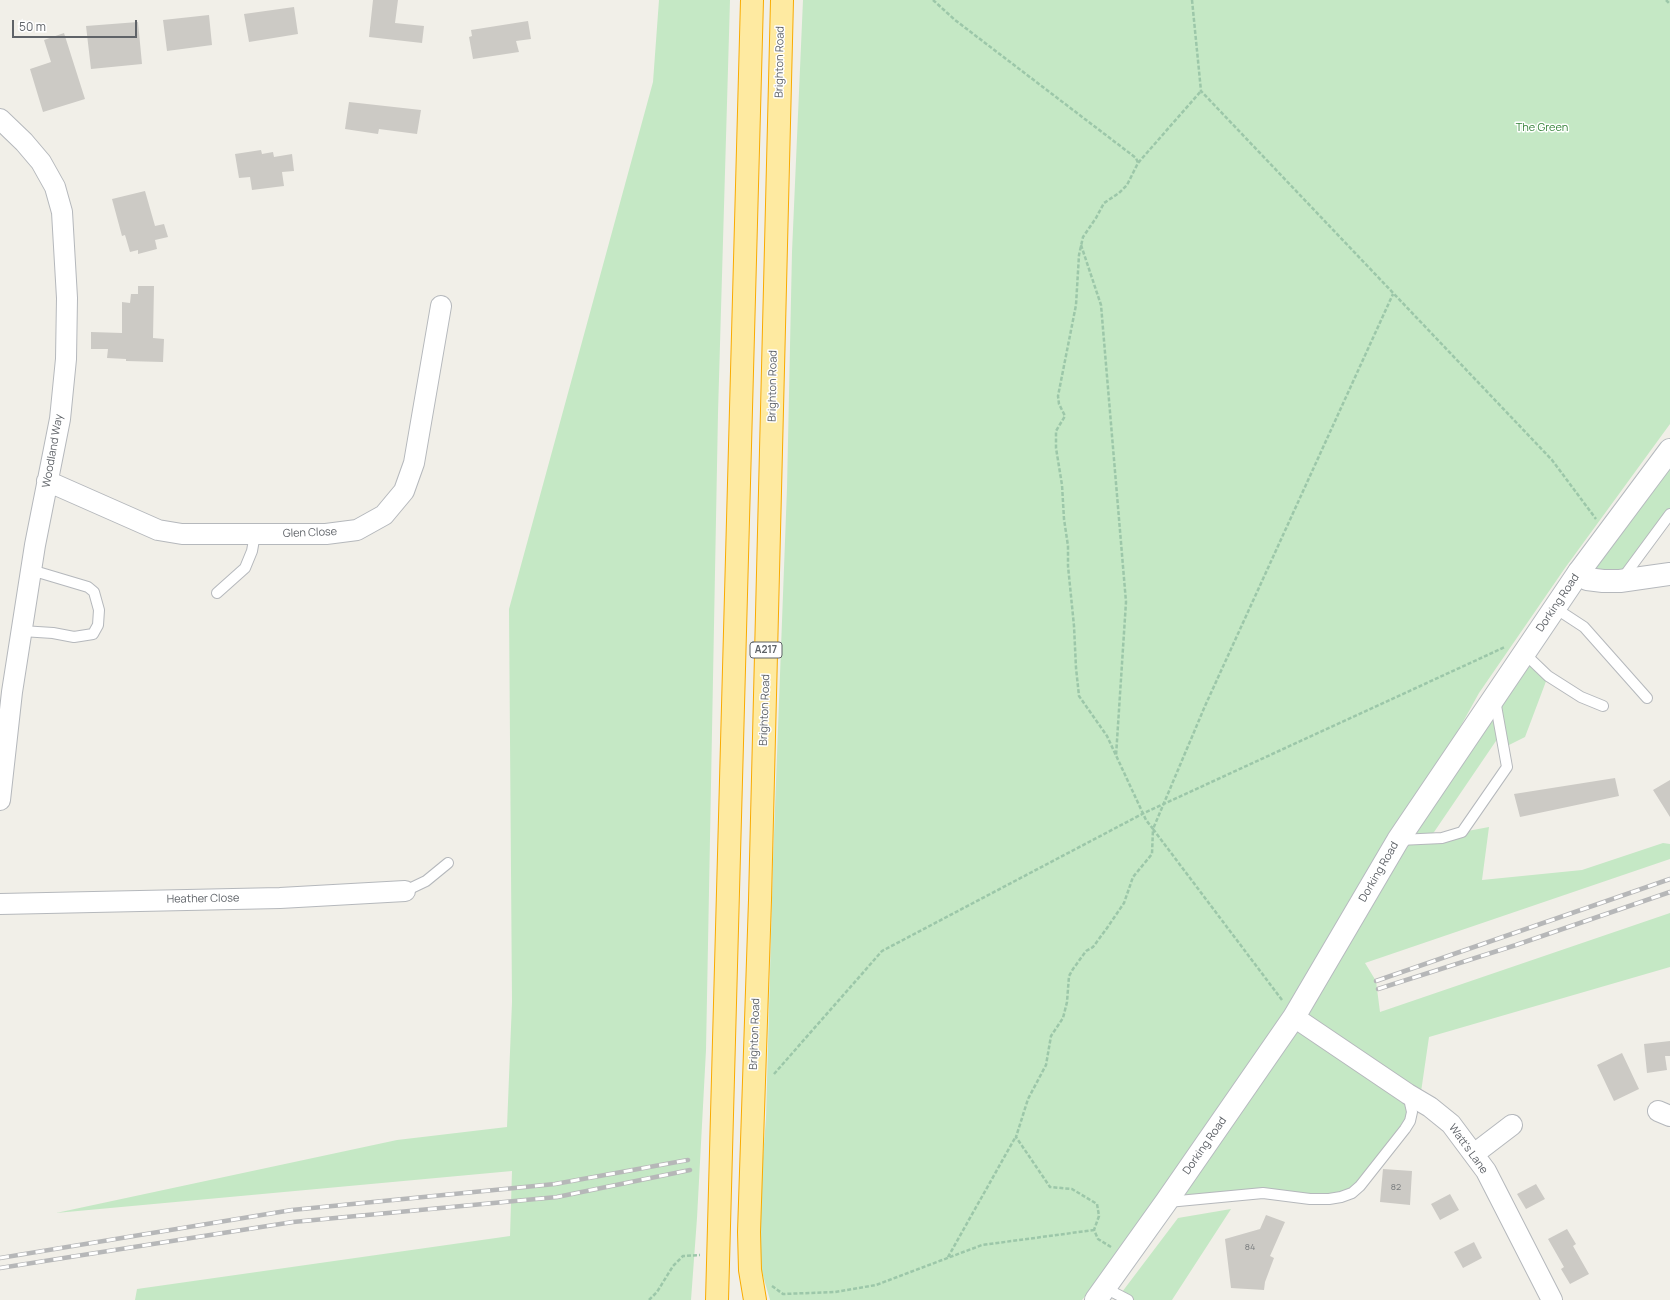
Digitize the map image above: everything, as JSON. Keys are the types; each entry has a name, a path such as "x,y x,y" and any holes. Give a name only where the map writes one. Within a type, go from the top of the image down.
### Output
{"highway":[{"name":"A217","path":"717,1300 752,0"},
{"name":"Brighton Road","path":"755,1300 750,1270 750,1216 766,657 782,0"}],"main road":[{"name":"Dorking Road","path":"1101,1294 1294,1017 1398,840 1494,698 1517,649 1555,608 1579,572 1670,450"},
{"path":"1579,572 1587,579 1603,581 1620,581 1669,575"}],"street":[{"name":"Woodland Way","path":"0,119 24,142 41,162 55,187 62,212 67,298 66,359 60,419 31,570 12,692 0,800"},
{"name":"Glen Close","path":"47,481 158,530 182,534 326,534 357,530 384,515 404,491 414,463 441,306"},
{"name":"Heather Close","path":"0,904 280,898 405,891"},
{"name":"Watt's Lane","path":"1294,1017 1408,1094 1430,1107 1451,1124 1486,1171 1552,1300"},
{"path":"1474,1154 1512,1125"}],"lane":[{"path":"1620,581 1670,514"},
{"path":"218,593 245,568 252,551 255,534"},
{"path":"22,632 54,633 74,637 92,634 98,625 99,610 94,592 88,587 31,570"},
{"path":"1555,608 1584,627 1647,698"},
{"path":"1517,649 1548,676 1581,697 1602,706"},
{"path":"1398,840 1442,838 1462,832 1507,767 1494,698"},
{"path":"405,891 426,880 448,863"},
{"path":"1166,1202 1263,1193 1310,1199 1329,1199 1352,1193 1360,1186 1410,1122 1412,1112 1408,1094"},
{"path":"1101,1294 1128,1300"}],"path":[{"path":"932,0 955,20 1136,158 1138,163"},
{"path":"1192,0 1201,91 1552,460 1607,534"},
{"path":"1666,0 1670,4"},
{"path":"1201,91 1138,163 1127,185 1104,203 1080,244 1076,305 1058,396 1059,404 1065,416 1056,432 1056,448 1062,485 1064,519 1068,546 1068,566 1074,626 1076,668 1079,696 1107,736 1144,812 1146,820 1294,1017"},
{"path":"1080,244 1101,305 1126,602 1116,756"},
{"path":"948,1258 1016,1137 1028,1100 1046,1065 1051,1036 1064,1018 1069,976 1072,969 1086,951 1093,947 1107,928 1124,903 1133,877 1152,854 1153,829 1209,698 1393,294"},
{"path":"753,1096 882,951 1144,812 1517,649"},
{"path":"1016,1137 1050,1186 1072,1188 1097,1204 1099,1216 1094,1230 1098,1239 1112,1248 1120,1267"},
{"path":"750,1270 783,1294 835,1292 876,1285 982,1245 1094,1230"},
{"path":"649,1300 673,1266 683,1256 719,1255"}],"green space":[{"path":"659,0 730,0 718,413 706,1050 691,1300 135,1300 137,1289 510,1236 512,1171 56,1213 397,1140 507,1127 512,1002 509,609 653,82"},
{"name":"The Green","path":"803,0 1670,0 1670,424 1565,568 1479,693 1401,834 1524,653 1548,676 1525,737 1503,748 1500,735 1430,838 1489,827 1482,880 1582,870 1663,843 1670,844 1670,859 1365,963 1376,981 1380,1012 1670,913 1670,967 1429,1037 1421,1092 1408,1094 1410,1121 1346,1195 1263,1193 1166,1202 1082,1300 770,1300 756,1251 766,1118 773,861 787,488 792,252"},
{"path":"1670,451 1670,514 1620,581 1588,576"},
{"path":"1231,1209 1172,1300 1116,1300 1178,1218"}],"building":[{"path":"373,0 398,0 395,23 424,26 422,43 369,37"},
{"path":"294,7 298,34 249,42 244,14"},
{"path":"209,15 212,45 167,51 163,20"},
{"path":"528,21 531,39 516,41 519,52 473,59 469,37 472,36 471,30"},
{"path":"138,22 142,64 91,69 86,26"},
{"path":"64,33 85,99 43,112 30,69 51,62 44,40"},
{"path":"349,102 421,110 417,134 379,129 378,134 345,129"},
{"path":"261,150 262,154 273,152 274,157 292,154 294,171 282,172 284,186 252,190 250,177 239,178 235,154"},
{"path":"145,191 155,226 164,224 168,237 155,240 157,249 138,254 138,250 130,252 125,235 122,236 112,199"},
{"path":"138,286 154,286 153,338 164,339 163,362 126,361 126,359 107,358 108,349 91,349 91,332 122,333 122,302 130,303 131,294 138,294"},
{"path":"1615,778 1619,796 1520,817 1514,794"},
{"path":"1670,780 1670,817 1653,790"},
{"path":"1670,1041 1670,1056 1665,1056 1667,1070 1647,1073 1644,1044"},
{"path":"1622,1053 1639,1089 1614,1101 1597,1065"},
{"path":"1383,1169 1412,1171 1410,1205 1380,1202"},
{"path":"1536,1184 1545,1199 1526,1209 1517,1194"},
{"path":"1450,1194 1459,1210 1440,1220 1431,1204"},
{"path":"1266,1215 1285,1222 1270,1256 1274,1258 1265,1282 1264,1290 1231,1288 1225,1239 1260,1229"},
{"path":"1567,1229 1576,1244 1573,1246 1589,1274 1570,1284 1561,1269 1564,1267 1548,1239"},
{"path":"1474,1242 1482,1258 1463,1268 1454,1252"}],"railway":[{"path":"1376,981 1670,879"},
{"path":"1378,989 1516,945 1670,892"},
{"path":"0,1258 292,1210 555,1184 688,1160"},
{"path":"0,1268 293,1222 557,1197 690,1170"}]}
